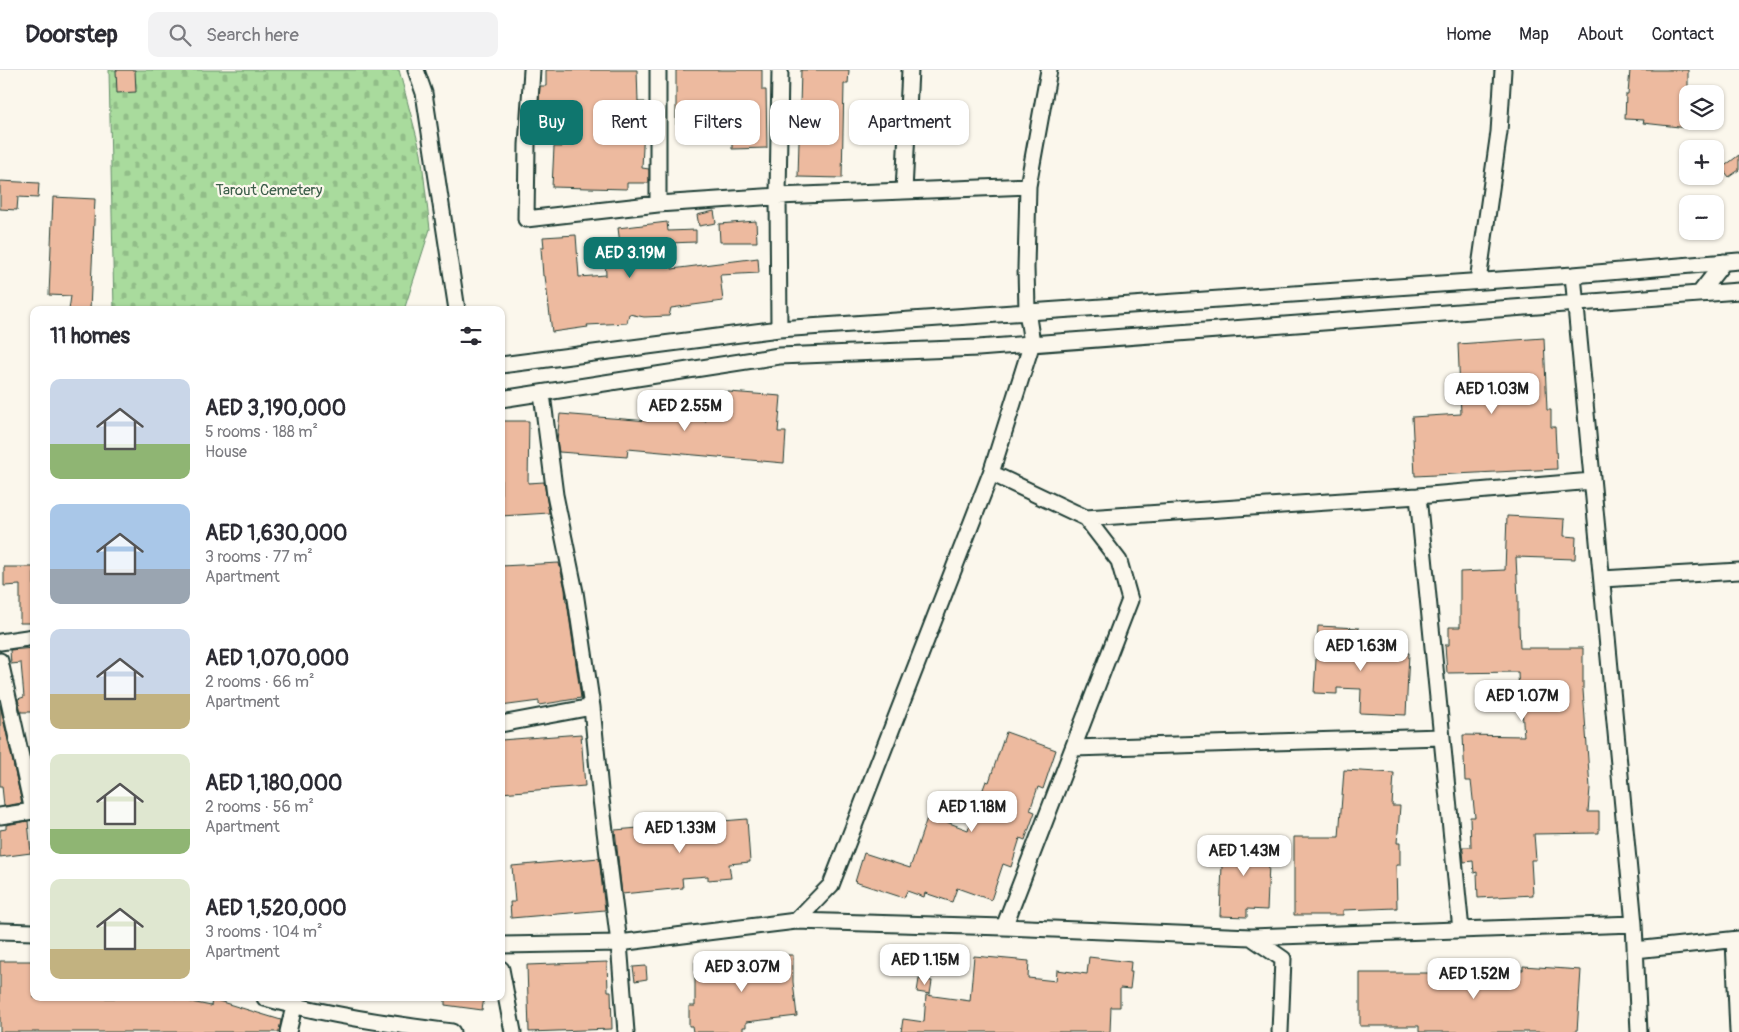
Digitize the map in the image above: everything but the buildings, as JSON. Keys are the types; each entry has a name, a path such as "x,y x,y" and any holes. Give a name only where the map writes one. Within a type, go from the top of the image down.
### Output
{"street":[{"path":"416,70 424,93 457,306"},
{"path":"532,70 527,145 526,219 658,204 778,196 1028,186"},
{"path":"658,70 658,204"},
{"path":"778,329 780,70"},
{"path":"904,191 910,70"},
{"path":"796,920 831,885 991,473 1032,343 1027,311 1028,186 1049,70"},
{"path":"1478,282 1499,132 1504,70"},
{"path":"505,364 778,329 1478,282 1732,261"},
{"path":"1699,294 1732,261"},
{"path":"1573,275 1634,924 1638,1032"},
{"path":"505,399 779,356 978,348 1739,291"},
{"path":"542,394 555,495 575,592 592,707 600,791 619,943 626,1032"},
{"path":"991,473 1086,518 1119,561 1130,600 1004,927"},
{"path":"1086,518 1418,496 1592,481"},
{"path":"1418,496 1461,930"},
{"path":"1602,579 1739,571"},
{"path":"0,642 30,638"},
{"path":"0,661 30,797"},
{"path":"505,723 592,707"},
{"path":"1073,748 1442,737"},
{"path":"0,816 30,811"},
{"path":"505,945 619,943 796,920 1251,937 1634,924"},
{"path":"0,931 30,932"},
{"path":"1251,937 1283,958 1280,1032"},
{"path":"1635,950 1736,940 1738,1032"},
{"path":"505,991 513,1032"},
{"path":"288,1032 295,1002 392,1028 452,1032"}],"green space":[{"name":"Tarout Cemetery","path":"109,70 399,70 421,153 430,229 405,306 114,306"}]}
